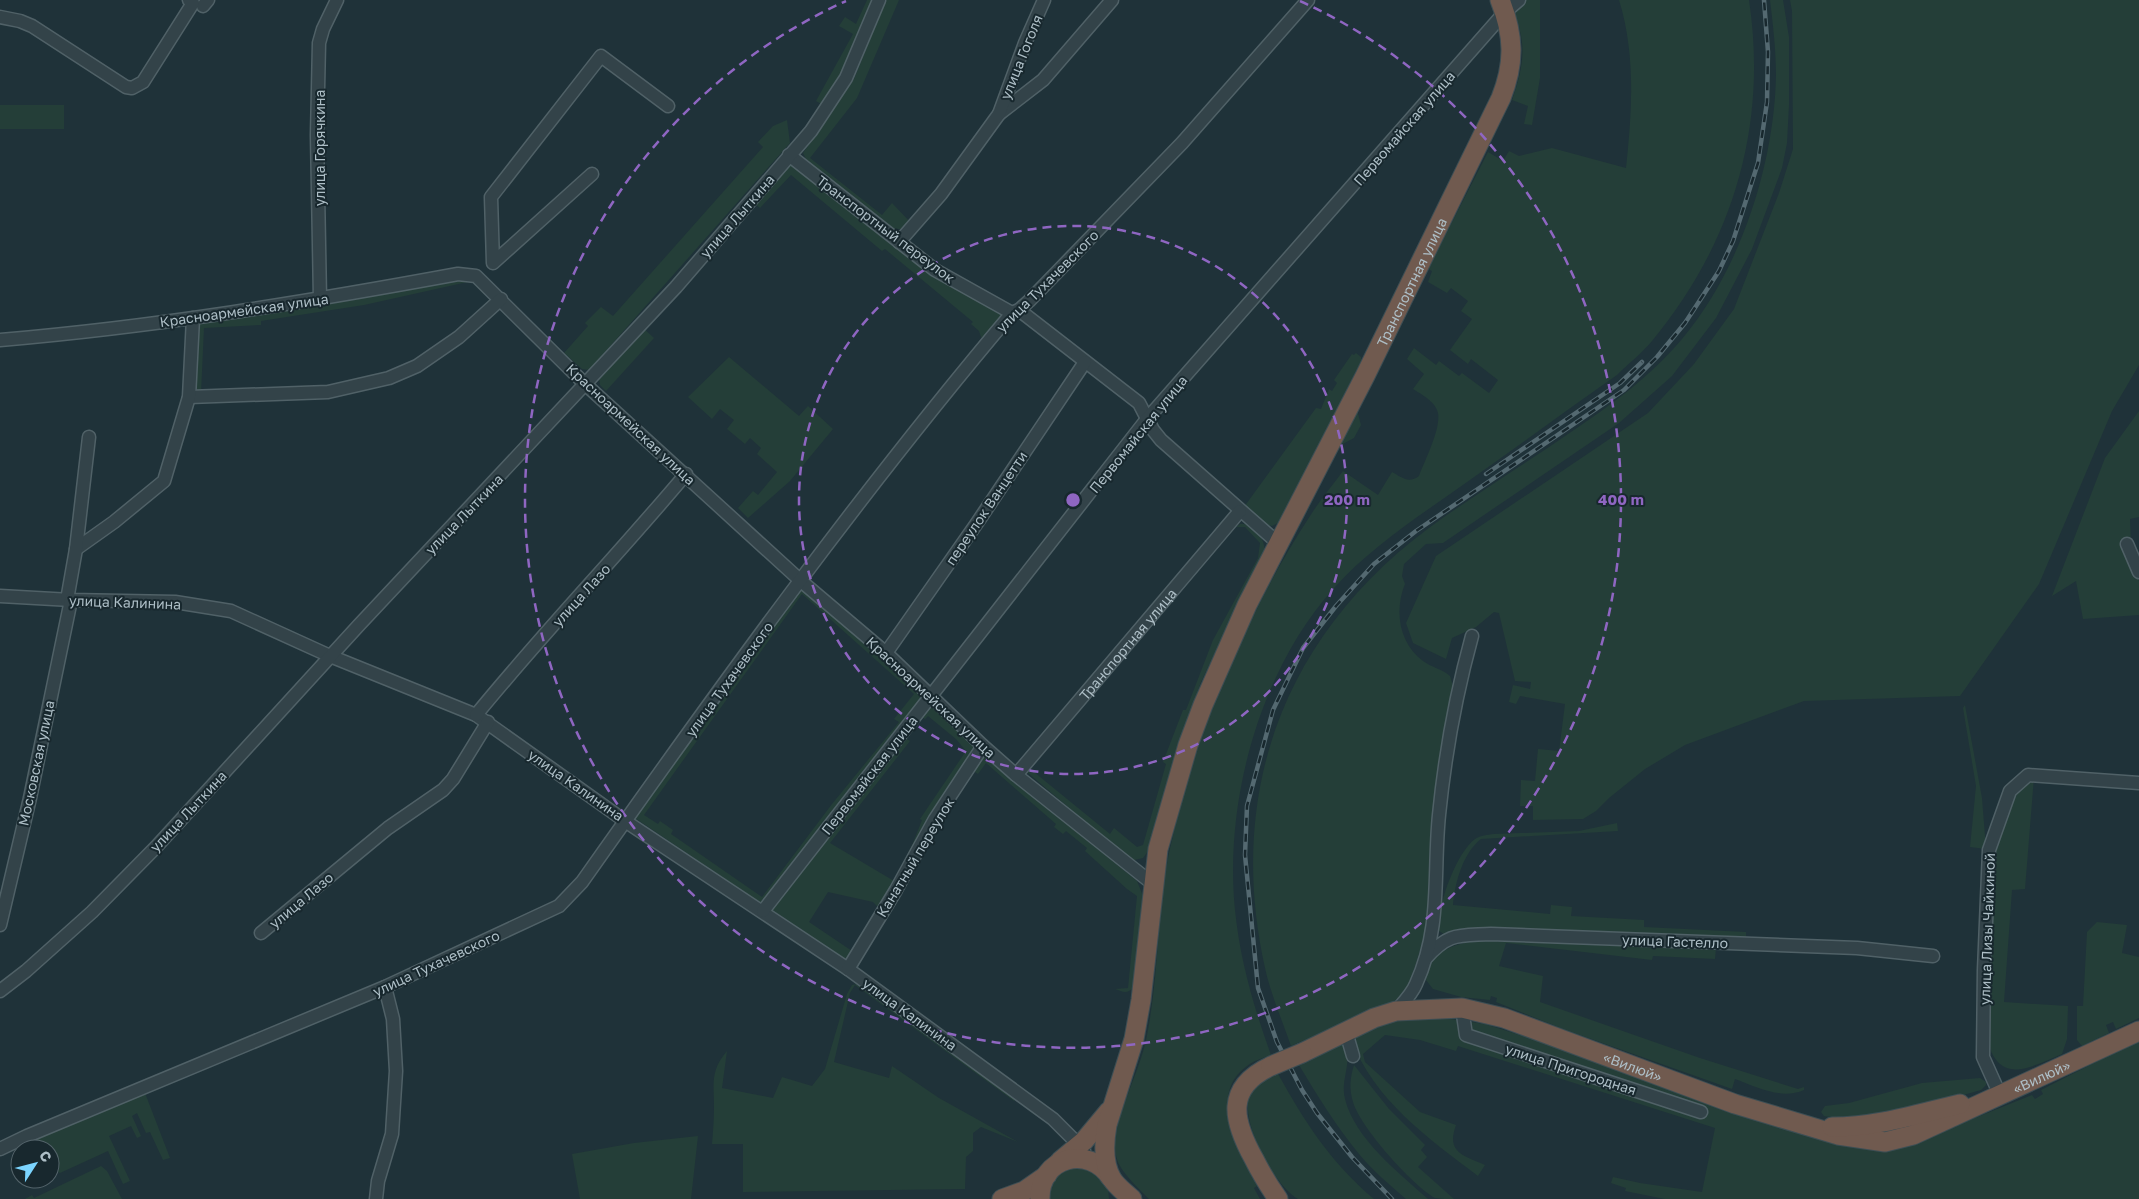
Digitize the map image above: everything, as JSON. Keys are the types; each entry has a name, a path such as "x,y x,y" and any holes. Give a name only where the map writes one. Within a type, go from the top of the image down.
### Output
{"highway":[{"name":"Транспортная улица","path":"1116,1199 1115,1188 1105,1155 1107,1125 1136,1030 1158,850 1188,745 1246,605 1365,376 1501,98 1511,65 1511,40 1503,6"},
{"name":"«Вилюй»","path":"1278,1199 1245,1143 1236,1120 1236,1108 1240,1094 1247,1083 1271,1066 1374,1018 1396,1011 1462,1008 1504,1018 1735,1104 1814,1127 1852,1127 1900,1120 2000,1095 2139,1031"},
{"path":"1002,1199 1024,1191 1080,1146 1113,1107"},
{"path":"1040,1199 1041,1187 1051,1170 1076,1158 1098,1164 1132,1199"},
{"path":"1034,1199 1051,1170"}],"street":[{"path":"0,17 20,21 32,26 126,87 132,88 139,86 148,74 193,3 188,0"},
{"name":"улица Горячкина","path":"320,299 318,141 320,43 323,29 337,0"},
{"name":"улица Лыткина","path":"0,992 92,912 156,847 330,656 676,287 789,154 811,131 846,78 879,0"},
{"name":"улица Гоголя","path":"999,114 1025,43 1044,0"},
{"path":"899,242 941,194 999,114 1043,80 1112,0"},
{"name":"улица Тухачевского","path":"0,1149 36,1132 385,987 559,906 582,882 801,581 950,386 1016,311 1182,142 1308,0"},
{"name":"Первомайская улица","path":"762,911 1147,419 1503,6 1519,0"},
{"path":"493,263 491,197 601,56 668,106"},
{"name":"Транспортный переулок","path":"789,154 899,242 952,281 1016,311 1139,403 1161,440 1279,544"},
{"path":"481,280 493,263 592,174"},
{"name":"Красноармейская улица","path":"0,340 193,318 320,299 458,274 471,274 481,280 501,299 585,384 686,474 801,581 886,653 983,746 1016,775 1154,884"},
{"path":"189,397 328,392 388,378 417,366 459,338 501,299"},
{"path":"76,549 114,522 164,481 189,397 193,318"},
{"name":"переулок Ванцетти","path":"886,653 977,523 1084,362"},
{"name":"Московская улица","path":"0,926 30,798 69,600 89,437"},
{"name":"улица Лазо","path":"476,716 518,664 640,530 686,474"},
{"name":"Транспортная улица","path":"1016,775 1240,511"},
{"path":"2128,544 2139,572"},
{"name":"улица Калинина","path":"0,596 69,600 175,602 230,610 330,656 488,722 625,821 848,968 1053,1120 1098,1164"},
{"path":"1396,1011 1416,985 1426,958 1436,909 1439,817 1446,761 1460,684 1472,636"},
{"name":"улица Лазо","path":"261,933 388,828 443,790 453,779 488,722"},
{"name":"Канатный переулок","path":"848,968 896,890 936,819 983,746"},
{"name":"улица Лизы Чайкиной","path":"2000,1095 1983,1057 1984,970 1989,850 2010,791 2023,778 2036,774 2139,783"},
{"name":"улица Гастелло","path":"1426,958 1443,941 1452,937 1491,934 1857,948 1933,956"},
{"path":"376,1199 378,1181 392,1134 396,1071 393,1019 385,987"},
{"name":"улица Пригородная","path":"1462,1008 1466,1035 1701,1112"},
{"path":"1346,1032 1353,1056"}],"green space":[{"path":"867,0 875,0 842,75 823,105 816,101 853,34 839,26 845,17 856,24"},
{"path":"886,0 899,0 857,98 810,158 882,215 892,203 911,223 900,229 887,226 815,168 803,153 854,79"},
{"path":"1525,0 1540,0 1540,78 1532,125 1524,124 1528,106 1512,100 1520,74 1522,57 1522,40 1514,12"},
{"path":"1619,0 1749,0 1754,47 1753,93 1748,137 1738,181 1723,223 1704,264 1680,303 1644,350 1617,375 1410,522 1378,547 1334,588 1308,621 1286,658 1267,697 1253,739 1242,782 1235,825 1233,868 1237,929 1253,1002 1271,1055 1249,1064 1235,1078 1229,1092 1228,1108 1230,1125 1242,1158 1257,1186 1254,1188 1260,1199 1149,1199 1120,1166 1117,1160 1115,1139 1122,1111 1145,1044 1152,1008 1162,897 1169,853 1192,765 1207,721 1224,678 1264,594 1310,516 1343,471 1378,495 1392,472 1408,480 1419,476 1435,436 1438,413 1437,409 1428,399 1413,389 1424,374 1407,359 1414,348 1436,365 1439,361 1459,376 1462,373 1489,393 1498,380 1471,359 1468,364 1450,350 1472,319 1461,311 1468,301 1451,288 1447,293 1428,282 1432,271 1428,269 1488,152 1503,161 1509,151 1519,156 1552,148 1626,168 1631,84 1628,42"},
{"path":"1770,0 1783,0 1789,37 1787,143 1782,168 1752,249 1716,318 1672,376 1619,423 1443,543 1426,544 1404,564 1402,576 1405,584 1400,605 1400,615 1404,636 1415,654 1423,661 1450,676 1453,686 1440,771 1428,926 1408,988 1400,997 1389,1004 1291,1046 1267,978 1255,900 1254,835 1263,773 1281,714 1309,658 1345,607 1390,560 1444,517 1586,422 1630,390 1670,353 1703,312 1737,249 1761,181 1769,145 1776,76"},
{"path":"1790,0 2139,0 2139,365 2112,411 2039,584 1960,696 1804,701 1685,745 1645,769 1596,811 1583,819 1533,820 1533,806 1520,806 1521,780 1535,781 1538,749 1559,751 1565,704 1520,696 1516,704 1509,702 1513,685 1530,689 1531,682 1515,681 1499,613 1494,612 1476,627 1452,638 1446,659 1413,643 1406,623 1436,556 1648,413 1694,364 1734,309 1779,193 1793,149 1792,11"},
{"path":"0,105 64,105 64,129 0,129"},
{"path":"787,120 790,143 589,370 582,369 564,353 588,326 585,323 601,307 613,316 763,147 758,142 773,126"},
{"path":"789,164 907,255 1003,314 983,339 979,331 971,324 973,322 885,249 882,251 791,175 760,208 755,204"},
{"path":"456,278 472,281 364,305 261,321 261,325 204,328 201,393 196,390 198,323"},
{"path":"643,328 654,338 606,391 600,385 599,377"},
{"path":"1356,353 1361,357 1361,361 1280,522 1272,526 1268,525 1244,507 1316,408 1321,409 1329,389 1332,391 1337,383 1334,380 1352,354"},
{"path":"729,357 799,416 808,406 833,429 790,481 748,518 738,508 753,491 758,495 777,472 757,454 761,448 750,438 745,444 727,429 734,420 720,409 712,419 688,397"},
{"path":"1357,410 1361,425 1354,438 1339,446"},
{"path":"2139,411 2139,517 2130,519 2131,543 2127,556 2139,581 2139,615 2083,619 2076,581 2052,596 2105,458"},
{"path":"1240,524 1249,526 1258,533 1263,542 1264,552 1201,682 1175,756 1149,850 1143,858 1134,860 1122,853 1027,772 1029,768 1110,834 1114,828 1137,847 1143,845 1166,764 1163,762 1183,710 1186,710 1213,640 1258,558 1260,543 1245,527 1236,527"},
{"path":"802,586 924,695 762,904 635,818","holes":["802,594 914,694 894,719 899,722 832,804 762,897 671,834 673,830 660,821 658,824 644,815"]},
{"path":"932,705 974,744 975,748 925,826 920,839 854,954 848,958 843,958 771,909 905,738 910,741 830,843 894,881 913,843 922,820 920,819 966,751 956,739 928,716 925,719 922,717","holes":["828,892 873,902 878,907 852,951 809,922"]},
{"path":"1965,705 1982,798 1986,849 1970,847 1976,786 1963,708"},
{"path":"983,755 1137,881 1143,896 1133,988 1131,990 1125,992 1115,989 1128,988 1137,896 1085,851 1087,848 1066,831 1063,834 1054,827 1056,824 986,763 978,774 972,770"},
{"path":"2034,777 2025,889 2012,890 2004,1002 2068,1006 2067,1039 2062,1054 2037,1065 2015,1069 2006,1068 1998,1062 1991,1052 1986,1036 1994,847 2014,789"},
{"path":"1617,823 1618,831 1481,839 1469,852 1461,869 1453,905 1550,914 1551,905 1572,907 1571,916 1644,920 1644,927 1746,932 1746,939 1473,931 1444,934 1439,931 1444,895 1454,868 1468,846 1475,839 1494,834 1579,831"},
{"path":"2097,922 2127,925 2122,953 2139,957 2139,1018 2116,1029 2113,1022 2106,1025 2109,1033 2082,1046 2077,1040 2077,1006 2083,1006 2087,932"},
{"path":"1480,941 1716,948 1715,959 1653,956 1652,960 1506,943 1499,966 1543,976 1540,1002 1700,1058 1798,1089 1804,1087 1804,1090 1787,1094 1778,1093 1760,1089 1735,1079 1732,1089 1563,1029 1496,1002 1497,998 1491,996 1490,1000 1461,997 1433,989 1426,980 1428,970 1438,955 1461,944"},
{"path":"856,984 1017,1096 1014,1101 855,985 850,993 834,1062 889,1078 892,1066 939,1098 1018,1142 981,1127 973,1133 973,1151 966,1157 965,1189 743,1192 743,1144 712,1144 714,1077 718,1065 727,1051 722,1088 773,1098 782,1077 812,1086 825,1069 847,994 852,985"},
{"path":"1415,1018 1444,1018 1485,1024 1548,1044 1791,1130 1849,1147 1881,1149 1910,1144 2032,1095 2035,1099 2043,1094 2041,1090 2139,1040 2139,1199 1665,1199 1625,1191 1626,1188 1611,1183 1613,1177 1702,1192 1715,1128 1458,1046 1456,1051 1420,1040 1385,1035 1363,1054 1365,1062 1420,1112 1456,1125 1453,1142 1458,1152 1485,1165 1478,1176 1422,1132 1388,1099 1361,1061 1351,1039 1388,1022"},
{"path":"1343,1042 1347,1057 1344,1091 1350,1114 1358,1128 1379,1154 1428,1199 1406,1199 1370,1166 1335,1121 1299,1065"},
{"path":"1354,1065 1389,1109 1425,1145 1421,1150 1427,1157 1418,1167 1454,1199 1435,1198 1425,1191 1401,1169 1376,1140 1353,1102 1350,1083"},
{"path":"1277,1072 1308,1124 1332,1156 1344,1171 1374,1199 1298,1199 1278,1179 1259,1147 1248,1112 1249,1097 1254,1086"},
{"path":"1980,1078 1986,1082 1986,1085 1981,1090 1892,1115 1847,1120 1824,1116 1821,1112 1825,1106 1849,1103 1922,1083"},
{"path":"145,1093 170,1158 163,1160 150,1132 146,1133 137,1113 132,1116 141,1136 137,1138 131,1126 109,1136 130,1181 123,1184 108,1151 60,1173 60,1139 34,1139"},
{"path":"698,1136 691,1199 580,1199 572,1154 634,1143"},
{"path":"101,1166 107,1171 122,1199 25,1199 32,1195 34,1198 53,1189 60,1189 60,1186"},
{"path":"1086,1166 1108,1187 1109,1199 1047,1199 1048,1187 1062,1169"}],"railway":[{"path":"1392,1199 1352,1157 1317,1113 1302,1090 1277,1042 1258,988 1245,855 1247,806 1273,710 1303,648 1336,606 1374,564 1416,531 1624,390 1657,357 1685,323 1719,271 1733,241 1758,163 1767,102 1768,52 1764,0"},
{"path":"1486,474 1620,383 1642,362"}]}
